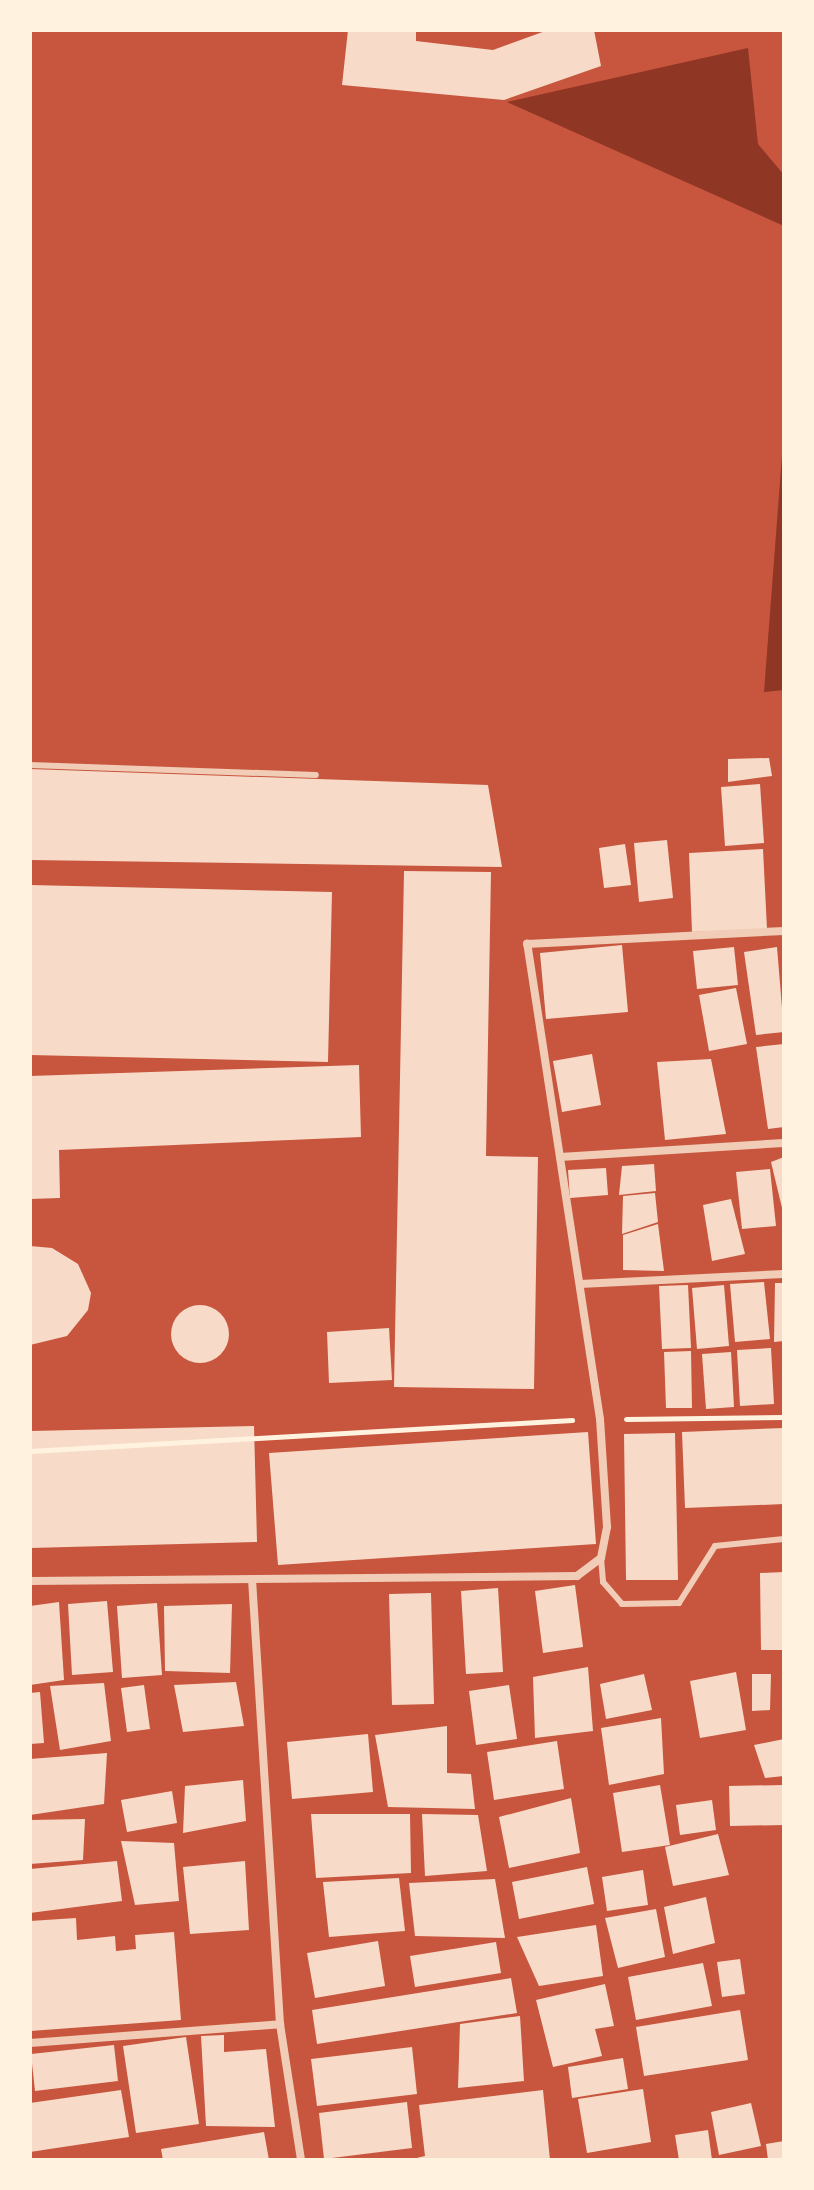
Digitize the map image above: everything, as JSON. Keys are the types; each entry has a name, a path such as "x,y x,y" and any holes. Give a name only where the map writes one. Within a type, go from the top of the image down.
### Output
{"street":[{"path":"30,1581 577,1576 601,1558 607,1527 600,1419 527,944 784,931"},
{"path":"560,1157 784,1143"},
{"path":"580,1284 784,1274"},
{"path":"252,1579 280,2024 301,2160"},
{"path":"30,2043 280,2024"}],"lane":[{"path":"30,765 316,775"},
{"path":"601,1558 603,1582 622,1604 679,1603 715,1546 784,1539"}],"path":[{"path":"30,1451 600,1419 784,1417"}],"shaded area":[{"path":"748,48 758,144 784,175 784,226 507,102"},
{"path":"784,429 784,690 764,692"}],"building":[{"path":"348,30 416,30 416,41 493,50 548,30 594,30 601,66 504,100 342,85"},
{"path":"769,758 772,776 728,782 728,759"},
{"path":"30,769 488,785 502,867 30,860"},
{"path":"760,784 764,843 725,846 721,787"},
{"path":"667,840 673,898 639,902 634,843"},
{"path":"625,844 631,885 604,888 599,848"},
{"path":"763,849 767,929 692,932 689,853"},
{"path":"404,871 491,872 486,1156 538,1157 534,1389 394,1387"},
{"path":"30,885 332,892 328,1062 30,1055"},
{"path":"622,945 628,1012 546,1019 540,953"},
{"path":"734,947 738,985 697,989 693,951"},
{"path":"777,947 784,1032 756,1035 744,952"},
{"path":"736,988 747,1044 709,1051 699,995"},
{"path":"784,1044 784,1127 768,1129 756,1047"},
{"path":"592,1054 601,1105 562,1112 553,1061"},
{"path":"711,1059 726,1134 665,1140 657,1062"},
{"path":"359,1065 361,1137 59,1150 60,1198 30,1199 30,1076"},
{"path":"784,1157 784,1212 783,1212 771,1162"},
{"path":"654,1164 656,1191 619,1195 622,1166"},
{"path":"606,1168 608,1195 570,1198 568,1170"},
{"path":"770,1169 776,1226 742,1229 736,1172"},
{"path":"655,1193 658,1222 622,1234 623,1196"},
{"path":"731,1199 745,1254 712,1261 703,1205"},
{"path":"658,1224 664,1271 623,1270 623,1235"},
{"path":"30,1246 52,1248 78,1264 91,1293 88,1310 67,1336 30,1345"},
{"path":"764,1282 770,1339 735,1342 730,1284"},
{"path":"775,1283 784,1283 784,1341 774,1342"},
{"path":"688,1285 691,1348 662,1349 659,1286"},
{"path":"724,1285 729,1346 697,1349 692,1288"},
{"path":"200,1305 211,1307 220,1314 227,1323 227,1345 220,1354 211,1361 200,1363 189,1361 180,1354 173,1345 171,1334 173,1323 180,1314 189,1307"},
{"path":"389,1328 392,1380 329,1383 327,1332"},
{"path":"771,1348 774,1404 740,1406 737,1350"},
{"path":"691,1351 692,1408 666,1408 664,1352"},
{"path":"731,1352 734,1407 706,1409 702,1354"},
{"path":"254,1426 257,1542 30,1548 30,1431"},
{"path":"784,1428 784,1504 685,1508 682,1432"},
{"path":"588,1432 596,1544 278,1565 269,1453"},
{"path":"675,1433 678,1580 626,1580 624,1434"},
{"path":"784,1572 784,1650 761,1650 760,1573"},
{"path":"575,1585 583,1647 543,1653 535,1591"},
{"path":"498,1588 503,1672 466,1674 461,1591"},
{"path":"431,1593 434,1704 392,1705 389,1594"},
{"path":"107,1601 113,1672 72,1675 68,1604"},
{"path":"59,1602 64,1680 30,1685 30,1606"},
{"path":"157,1603 162,1675 122,1678 117,1606"},
{"path":"232,1604 230,1673 165,1671 164,1606"},
{"path":"588,1667 593,1731 535,1738 533,1677"},
{"path":"736,1672 746,1730 700,1738 690,1681"},
{"path":"644,1674 652,1710 606,1719 600,1684"},
{"path":"752,1674 771,1674 770,1710 752,1711"},
{"path":"236,1682 244,1726 183,1732 174,1685"},
{"path":"104,1683 111,1741 60,1750 50,1686"},
{"path":"144,1685 150,1729 127,1732 121,1688"},
{"path":"509,1685 517,1739 476,1745 469,1691"},
{"path":"40,1692 44,1743 30,1744 30,1693"},
{"path":"661,1718 664,1774 609,1785 601,1728"},
{"path":"447,1726 447,1773 471,1774 475,1809 388,1807 375,1735"},
{"path":"368,1734 373,1792 292,1799 287,1742"},
{"path":"784,1739 784,1776 765,1778 754,1745"},
{"path":"557,1741 564,1789 494,1800 487,1752"},
{"path":"107,1753 104,1804 30,1815 30,1759"},
{"path":"243,1780 246,1821 183,1833 185,1786"},
{"path":"660,1785 670,1845 622,1852 613,1793"},
{"path":"784,1785 784,1825 730,1826 729,1786"},
{"path":"172,1791 177,1823 127,1832 121,1800"},
{"path":"571,1798 580,1853 509,1868 499,1817"},
{"path":"712,1800 716,1830 680,1835 676,1805"},
{"path":"311,1814 410,1814 411,1873 316,1878"},
{"path":"422,1814 478,1815 487,1871 425,1876"},
{"path":"85,1819 83,1860 30,1864 30,1820"},
{"path":"718,1834 729,1875 673,1886 665,1847"},
{"path":"121,1841 174,1843 179,1901 135,1905"},
{"path":"117,1861 122,1901 30,1913 30,1869"},
{"path":"245,1861 249,1930 190,1934 183,1867"},
{"path":"587,1867 594,1904 519,1919 512,1882"},
{"path":"643,1870 648,1905 607,1911 602,1877"},
{"path":"399,1878 405,1931 329,1937 323,1882"},
{"path":"495,1879 505,1938 415,1936 409,1883"},
{"path":"706,1897 715,1943 673,1954 664,1907"},
{"path":"656,1909 665,1957 618,1968 605,1918"},
{"path":"76,1918 77,1940 115,1936 116,1951 136,1949 135,1935 174,1932 181,2020 30,2031 30,1921"},
{"path":"596,1925 603,1976 539,1986 517,1937"},
{"path":"378,1941 385,1986 315,1998 307,1953"},
{"path":"496,1942 501,1973 415,1987 410,1956"},
{"path":"740,1959 745,1994 722,1997 717,1962"},
{"path":"703,1963 712,2006 636,2020 628,1977"},
{"path":"511,1978 517,2013 317,2044 312,2010"},
{"path":"605,1984 614,2026 595,2029 602,2056 553,2067 536,2000"},
{"path":"740,2010 748,2060 644,2076 636,2027"},
{"path":"520,2016 524,2081 458,2088 460,2024"},
{"path":"224,2035 224,2052 266,2049 275,2127 206,2126 201,2036"},
{"path":"186,2037 199,2124 136,2133 123,2046"},
{"path":"114,2045 118,2081 35,2091 31,2054"},
{"path":"412,2047 417,2094 317,2106 311,2059"},
{"path":"623,2058 628,2089 572,2098 568,2067"},
{"path":"643,2089 651,2142 587,2153 578,2099"},
{"path":"121,2090 129,2137 30,2152 30,2103"},
{"path":"543,2090 550,2160 408,2160 425,2156 419,2105"},
{"path":"407,2102 412,2148 324,2159 319,2113"},
{"path":"751,2103 761,2146 719,2155 711,2112"},
{"path":"708,2130 712,2160 679,2160 675,2135"},
{"path":"264,2132 269,2160 163,2160 161,2149"},
{"path":"784,2141 784,2160 768,2160 766,2144"}]}
